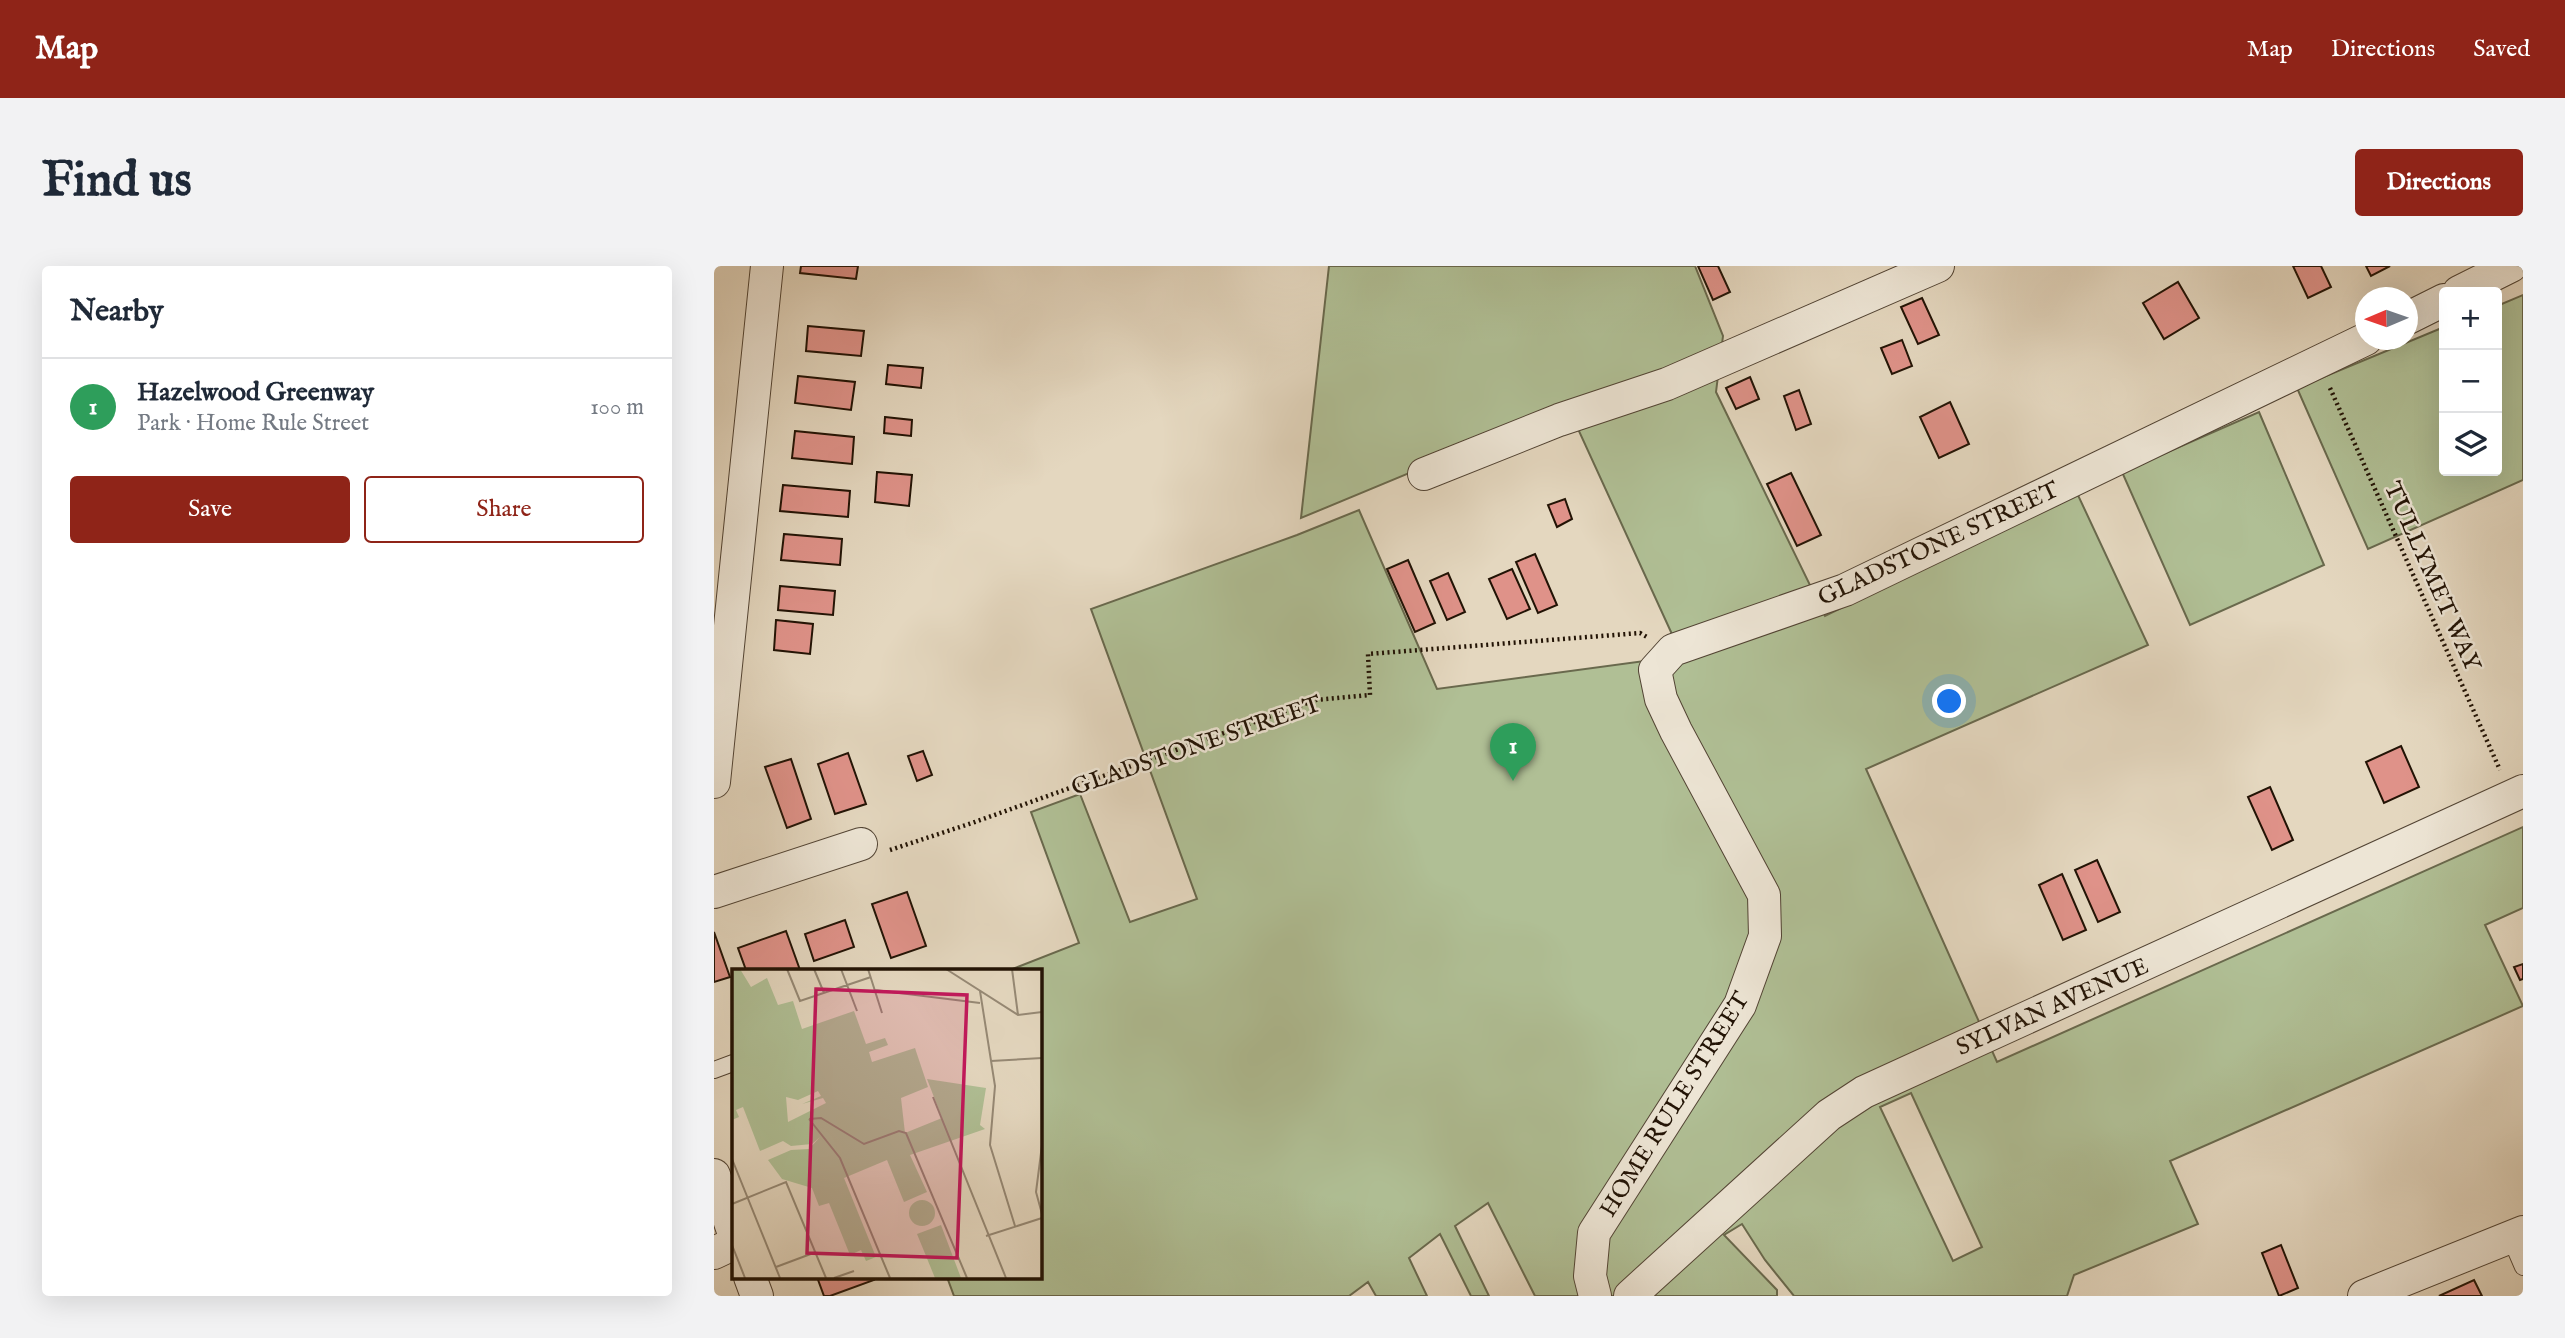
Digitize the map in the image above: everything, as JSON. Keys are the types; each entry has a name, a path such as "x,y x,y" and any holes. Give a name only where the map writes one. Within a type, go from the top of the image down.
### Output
{"street":[{"path":"714,782 767,266"},
{"path":"1424,474 1559,420 1667,384 1938,266"},
{"path":"2469,287 2511,266"},
{"path":"2418,313 2439,302"},
{"name":"GLADSTONE STREET","path":"1673,650 1845,590 2355,344"},
{"name":"HOME RULE STREET","path":"1595,1296 1590,1276 1594,1233 1740,1005 1765,936 1764,895 1661,699 1656,670 1673,650"},
{"name":"SYLVAN AVENUE","path":"1630,1296 1829,1115 1864,1092 2512,781"},
{"path":"714,892 875,847"},
{"path":"714,1175 732,1228"},
{"path":"2364,1296 2517,1234"},
{"path":"714,1253 732,1244"},
{"path":"750,1278 757,1296"}],"lane":[{"path":"714,1070 732,1063"},
{"path":"2517,1234 2523,1267"}],"path":[{"name":"TULLYMET WAY","path":"2328,383 2512,781"},
{"name":"GLADSTONE STREET","path":"875,847 972,823 1316,699 1370,695 1368,654 1640,633 1673,650"}],"green space":[{"path":"1329,266 1695,266 1723,336 1716,392 1825,616 2077,493 2148,645 1866,769 1997,1062 2523,827 2523,908 2485,925 2523,1006 2170,1161 2198,1224 2074,1275 2067,1296 1794,1296 1765,1260 1742,1224 1724,1235 1777,1290 1777,1296 1535,1296 1488,1203 1455,1226 1489,1296 1471,1296 1440,1234 1409,1258 1427,1296 1376,1296 1368,1282 1349,1296 954,1296 947,1278 1041,1278 1041,969 1013,969 1079,943 1031,812 1080,794 1130,922 1197,899 1091,609 1359,510 1437,689 1682,656 1568,407 1301,518","holes":["1911,1093 1982,1247 1953,1261 1880,1107"]},
{"path":"2523,295 2523,480 2368,549 2297,388 2389,350 2418,350 2418,338 2439,329 2439,476 2502,476 2502,304"},
{"path":"2259,412 2324,565 2190,625 2122,472"}],"building":[{"path":"801,266 858,266 856,279 800,273"},
{"path":"1698,266 1718,266 1730,292 1713,300"},
{"path":"2293,266 2321,266 2331,287 2308,298"},
{"path":"2366,266 2390,266 2371,276"},
{"path":"2178,282 2199,318 2164,339 2143,303"},
{"path":"1922,298 1939,335 1918,344 1901,307"},
{"path":"808,326 864,331 861,356 806,351"},
{"path":"1902,340 1912,366 1892,374 1881,348"},
{"path":"888,365 923,368 921,388 886,384"},
{"path":"798,376 855,382 851,410 795,403"},
{"path":"1750,377 1759,399 1736,409 1726,388"},
{"path":"1799,390 1811,424 1796,430 1784,396"},
{"path":"1950,402 1969,444 1939,458 1920,417"},
{"path":"885,417 912,420 911,436 884,433"},
{"path":"795,431 854,437 852,464 792,458"},
{"path":"877,472 912,475 909,506 875,502"},
{"path":"1791,473 1821,535 1797,546 1767,484"},
{"path":"783,485 850,491 848,517 780,511"},
{"path":"1565,499 1572,519 1557,527 1548,505"},
{"path":"784,534 842,539 840,565 781,560"},
{"path":"1535,554 1557,605 1538,613 1516,562"},
{"path":"1408,560 1435,623 1415,632 1387,569"},
{"path":"1512,569 1530,609 1507,619 1489,579"},
{"path":"1448,573 1465,612 1447,620 1430,581"},
{"path":"780,586 835,591 833,615 778,610"},
{"path":"776,620 813,624 810,654 774,650"},
{"path":"2401,746 2419,787 2384,803 2366,762"},
{"path":"923,751 932,775 917,781 908,756"},
{"path":"848,753 866,804 835,814 818,764"},
{"path":"791,759 811,819 787,828 765,767"},
{"path":"2270,787 2293,840 2272,850 2248,797"},
{"path":"2097,860 2120,912 2098,922 2075,870"},
{"path":"2062,874 2086,930 2063,940 2039,885"},
{"path":"907,892 926,946 891,958 872,904"},
{"path":"845,920 854,947 814,961 805,934"},
{"path":"786,931 800,969 746,969 738,948"},
{"path":"714,932 730,977 714,982"},
{"path":"2523,964 2523,979 2520,980 2514,967"},
{"path":"2281,1245 2298,1288 2279,1296 2262,1253"},
{"path":"817,1278 873,1278 874,1280 824,1296"},
{"path":"2474,1280 2482,1296 2439,1296"}],"place":[{"name":"Hazelwood Greenway","path":"1513,781"}]}
